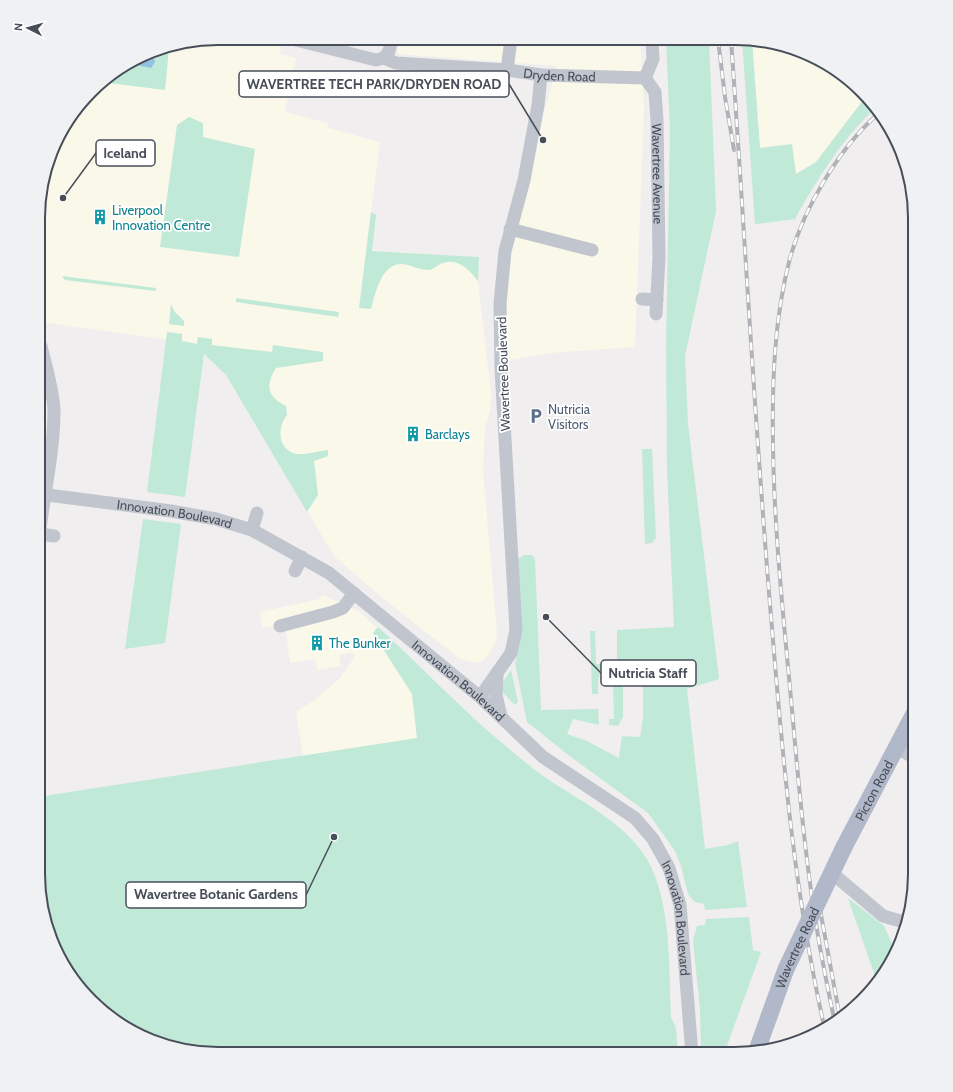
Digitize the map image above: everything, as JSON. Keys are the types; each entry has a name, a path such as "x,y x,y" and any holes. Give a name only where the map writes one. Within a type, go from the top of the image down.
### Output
{"main road":[{"name":"Picton Road","path":"844,847 908,725"},
{"name":"Wavertree Road","path":"759,1046 786,969 844,847"}],"street":[{"name":"Dryden Road","path":"316,45 376,60 384,58 396,63 507,70 541,75 645,78"},
{"path":"384,58 389,51 390,45"},
{"path":"507,70 510,45"},
{"path":"645,78 653,59 652,45"},
{"name":"Wavertree Boulevard","path":"480,697 511,653 516,630 501,369 500,304 505,251 524,180 538,105 541,75"},
{"name":"Wavertree Avenue","path":"645,78 655,92 657,120 659,257 656,314"},
{"path":"510,229 592,250"},
{"path":"642,299 657,300"},
{"path":"45,362 54,408 53,447 45,486"},
{"name":"Innovation Boulevard","path":"45,496 179,512 216,518 252,530 302,557 329,573 480,697 543,757 635,818 653,839 669,868 680,905 691,1047"},
{"path":"252,530 257,513"},
{"path":"45,535 54,536"},
{"path":"296,571 302,557"},
{"path":"280,626 344,608 354,593"},
{"path":"497,673 496,695 501,717"},
{"path":"896,747 908,754"},
{"path":"832,873 883,916 901,921"}],"shaded area":[{"path":"279,45 279,48 281,49 280,54 296,58 285,112 328,123 328,128 380,142 366,250 479,257 478,281 491,394 490,410 485,428 483,470 497,632 496,641 490,653 482,662 474,663 460,659 385,600 334,556 226,375 204,354 197,344 45,323 45,206 48,184 54,162 68,131 88,104 104,88 131,68 162,54 195,46"},
{"path":"398,45 640,45 644,109 635,347 550,353 510,360 506,317 509,264 544,112 557,66 398,54"},
{"path":"752,45 791,54 822,68 849,88 862,101 816,162 796,174 760,148"},
{"path":"322,595 359,611 377,628 373,633 412,694 417,738 303,756 296,712 317,698 339,679 356,655 349,653 339,655 341,666 317,670 315,659 290,663 285,624 262,628 260,612 319,599"}],"green space":[{"path":"666,45 709,45 716,211 685,356 688,424 719,679 687,689 705,849 728,845 738,841 747,907 705,910 704,904 695,902 688,894 681,866 675,851 648,813 571,757 527,722 515,663 520,644 518,559 524,555 532,555 535,559 541,710 598,709 599,725 573,719 567,734 587,741 619,758 622,736 640,737 643,718 643,673 623,674 623,717 618,726 609,725 609,719 614,719 613,683 607,683 611,664 617,664 617,630 674,627 667,469 666,344 670,131"},
{"path":"742,45 752,45 760,148 792,144 796,174 816,162 862,101 871,112 840,147 830,161 795,219 755,224"},
{"path":"169,52 165,90 110,83 131,68"},
{"path":"189,117 203,123 203,137 255,149 239,257 160,247 177,125"},
{"path":"371,212 376,215 372,251 479,257 478,281 467,269 454,262 441,264 429,270 409,265 395,265 384,274 380,281 371,309 359,308"},
{"path":"62,276 156,288 156,291 65,280"},
{"path":"236,298 339,312 338,317 236,302"},
{"path":"171,304 174,311 184,321 184,326 169,324"},
{"path":"167,332 182,334 182,341 197,344 198,337 212,339 212,345 272,352 273,345 323,352 323,361 276,368 272,374 269,385 275,399 286,406 287,415 280,432 282,443 286,448 290,452 297,454 328,450 328,456 314,461 318,495 307,512 226,375 204,354 185,497 147,492"},
{"path":"642,449 652,449 656,538 652,543 645,544"},
{"path":"143,519 181,524 165,643 125,649"},
{"path":"378,627 465,710 523,761 597,810 625,833 637,846 647,860 655,876 664,910 667,927 671,1017 676,1028 677,1047 195,1046 162,1038 131,1024 104,1004 88,988 74,970 63,951 54,930 46,897 45,796 417,738 412,694 373,633"},
{"path":"590,631 595,631 596,664 603,664 598,680 598,694 592,694"},
{"path":"511,670 518,702 515,705 502,692 500,686"},
{"path":"848,898 884,926 893,945 885,961 875,975"},
{"path":"749,917 753,950 761,952 727,1047 701,1047 700,1010 693,940 697,926 705,925 706,919"}],"water":[{"path":"152,58 155,62 151,68 137,65"}],"railway":[{"path":"719,45 725,97 734,150"},
{"path":"731,45 760,481 781,729 791,830 798,880 824,1023"},
{"path":"834,1016 812,901 803,829 783,612 776,528 773,445 775,351 780,304 790,258 804,219 837,161 850,144 875,117"},
{"path":"817,893 839,1012"}],"place":[{"name":"WAVERTREE TECH PARK/DRYDEN ROAD","path":"543,140"},
{"name":"Iceland","path":"63,198"},
{"name":"Liverpool Innovation Centre","path":"100,217"},
{"name":"Nutricia Visitors","path":"536,416"},
{"name":"Barclays","path":"413,434"},
{"name":"Nutricia Staff","path":"546,617"},
{"name":"The Bunker","path":"317,643"},
{"name":"Wavertree Botanic Gardens","path":"334,837"}]}
